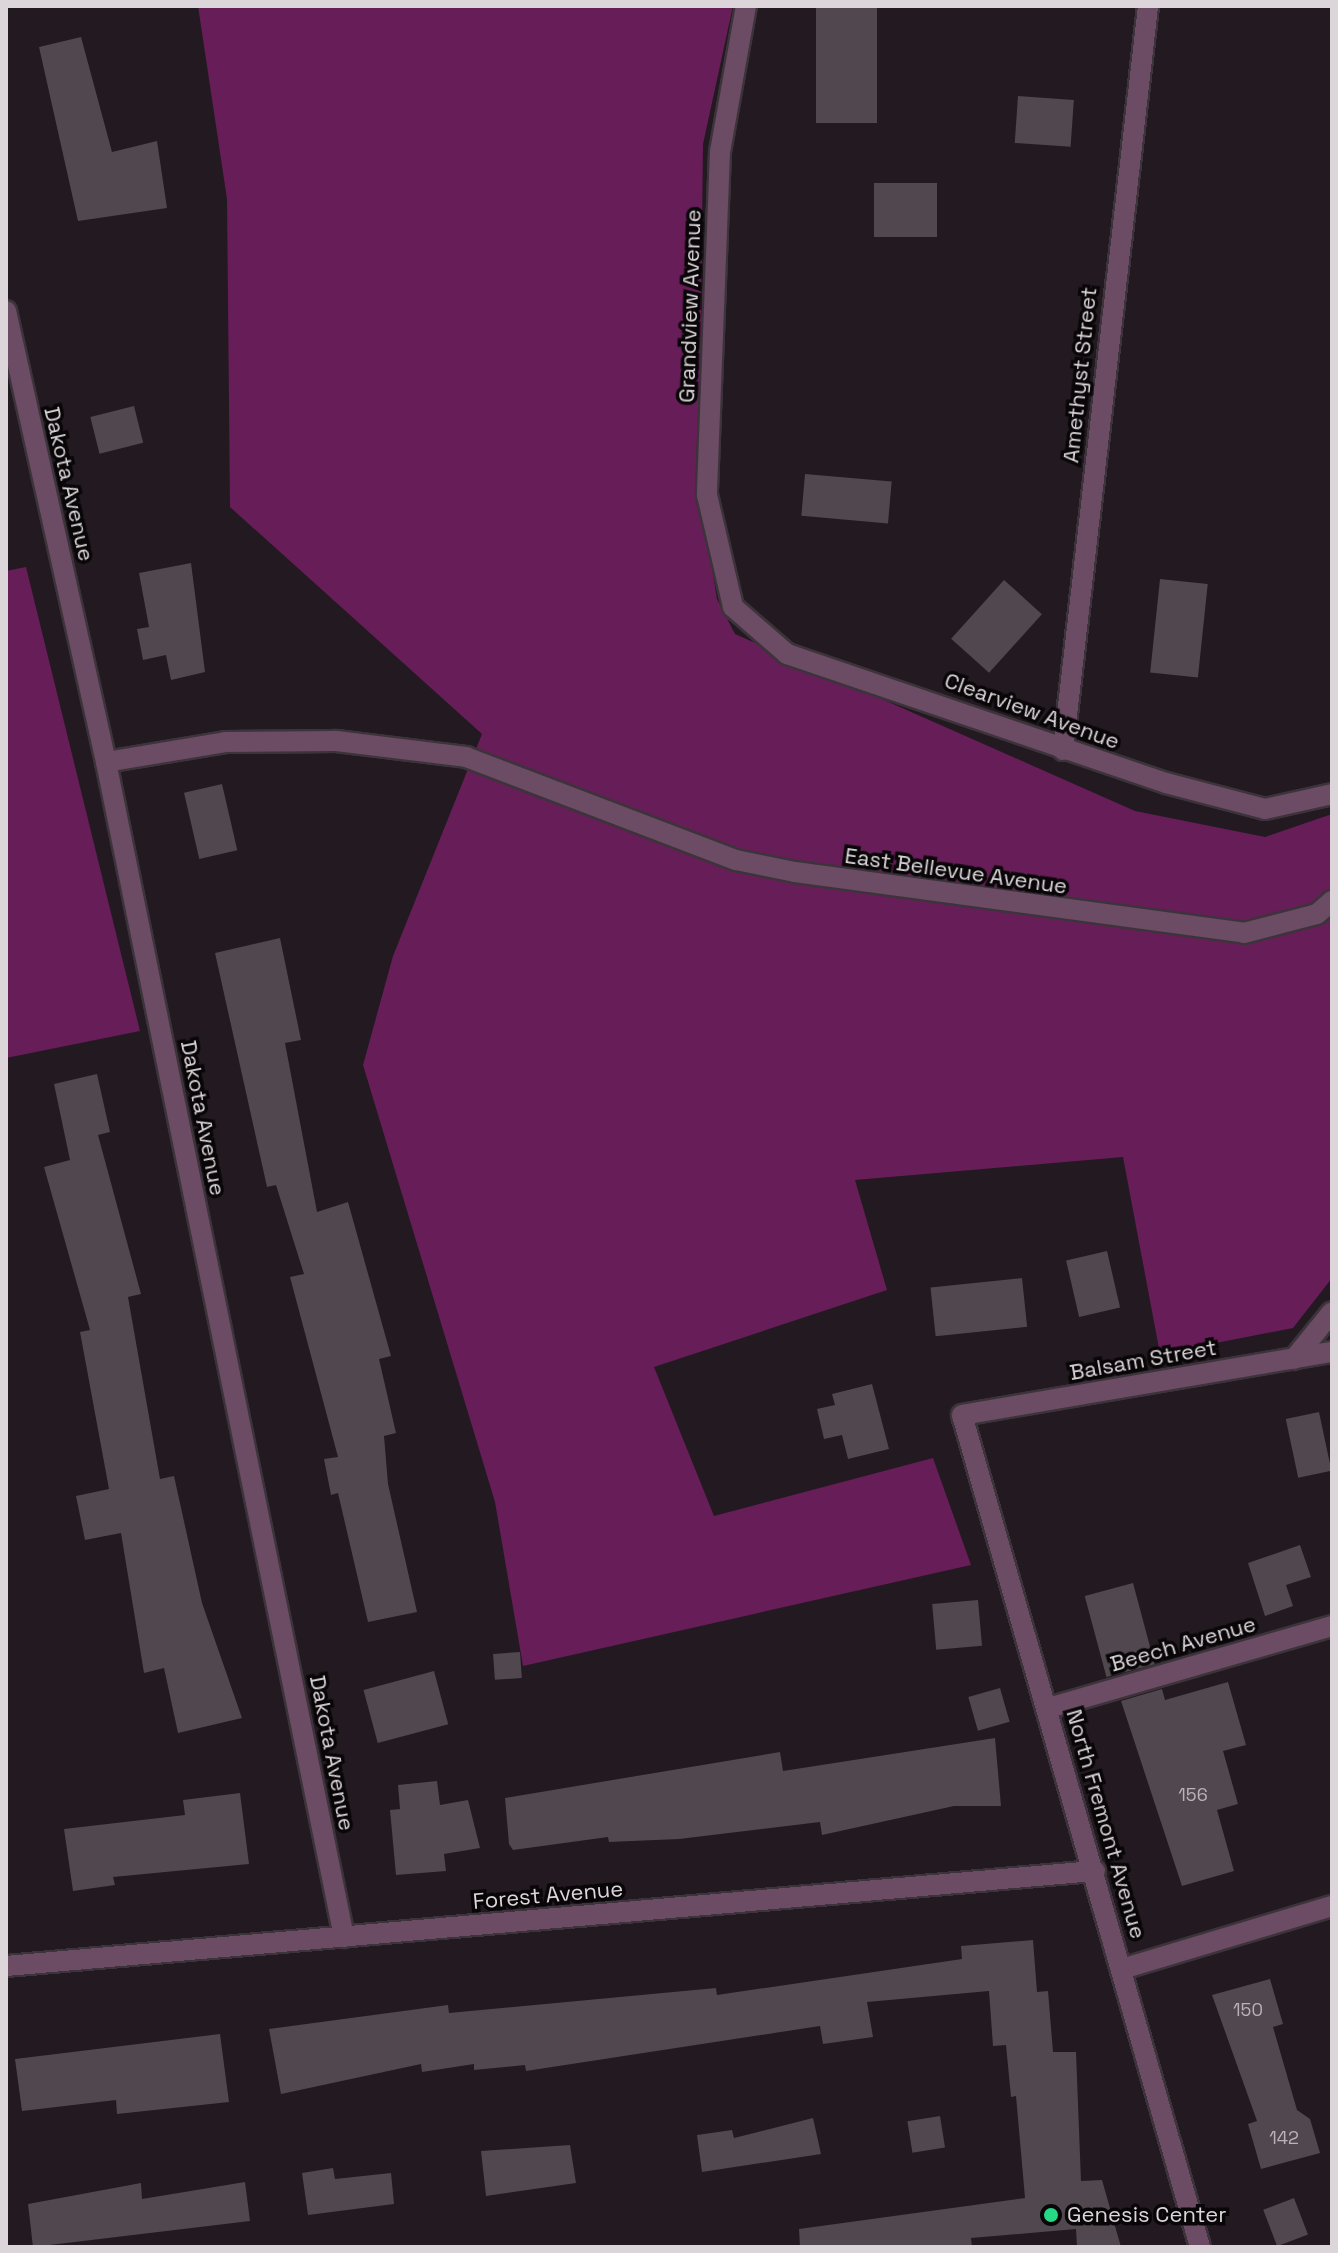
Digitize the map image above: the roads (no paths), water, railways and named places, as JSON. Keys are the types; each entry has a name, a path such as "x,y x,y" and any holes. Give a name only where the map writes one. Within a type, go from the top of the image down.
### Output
{"street":[{"name":"Grandview Avenue","path":"733,607 707,495 720,152 746,6"},
{"name":"Amethyst Street","path":"1063,750 1148,6"},
{"name":"Dakota Avenue","path":"6,311 106,762 344,1937"},
{"name":"Clearview Avenue","path":"733,607 787,654 1063,750 1265,809 1332,794"},
{"name":"East Bellevue Avenue","path":"106,762 225,742 336,741 466,757 736,860 1136,921 1244,933 1317,914 1332,901"},
{"path":"1294,1359 1332,1312"},
{"name":"Balsam Street","path":"962,1415 1332,1352"},
{"name":"North Fremont Avenue","path":"962,1415 1095,1871 1200,2247"},
{"name":"Beech Avenue","path":"1048,1708 1332,1626"},
{"name":"Forest Avenue","path":"6,1966 1095,1871"},
{"path":"1122,1969 1332,1906"}],"place":[{"name":"Genesis Center","path":"1051,2215"}]}
